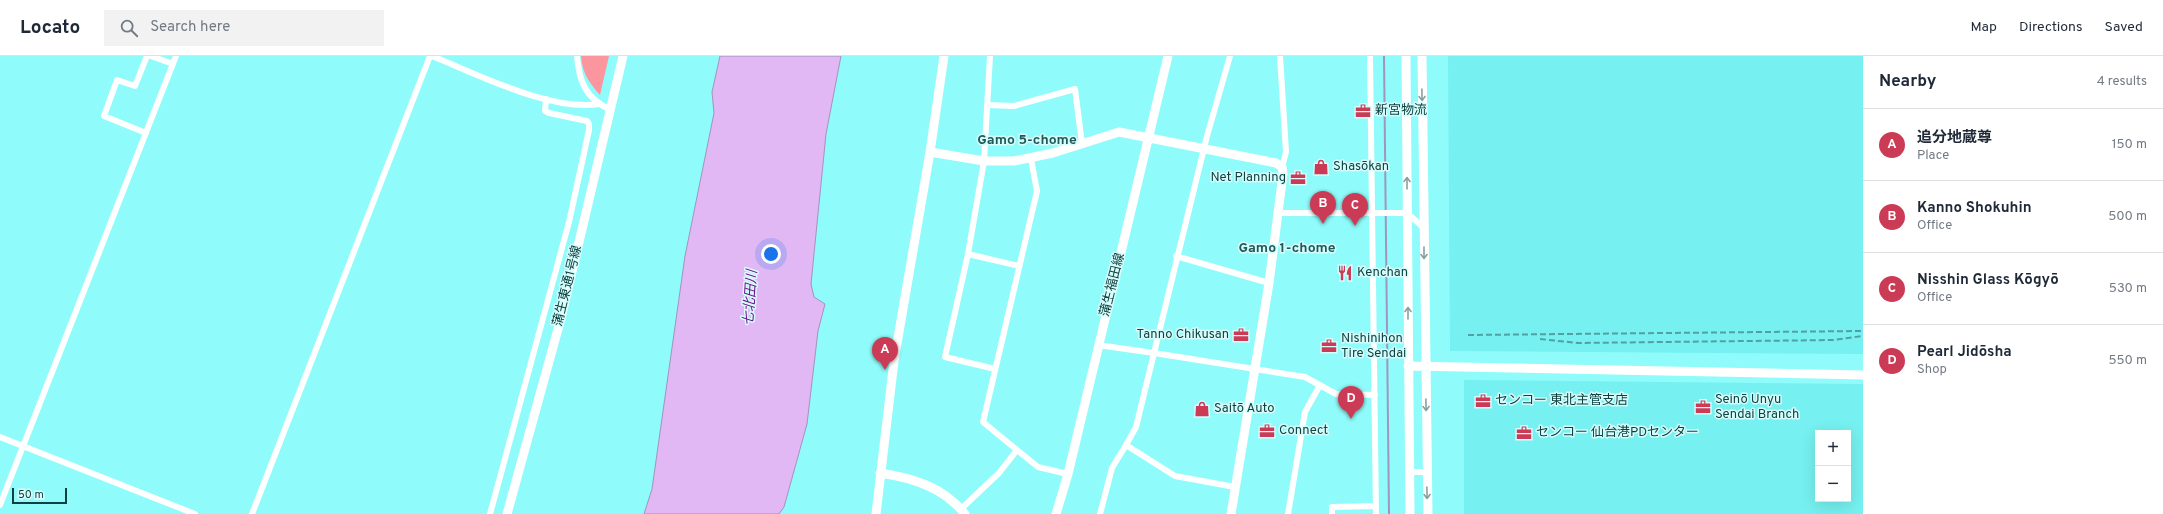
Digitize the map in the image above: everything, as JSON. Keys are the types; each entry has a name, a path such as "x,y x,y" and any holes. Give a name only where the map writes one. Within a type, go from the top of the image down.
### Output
{"street":[{"path":"146,133 104,116 118,80 135,86 147,56"},
{"path":"151,56 173,64"},
{"path":"0,505 176,56"},
{"path":"252,514 431,56 546,100 587,106 599,104"},
{"path":"577,56 578,70 583,84 591,98 611,110"},
{"name":"蒲生東通1号線","path":"507,514 561,318 623,56"},
{"path":"876,514 894,361 930,152 944,56"},
{"path":"990,56 984,161 968,254 945,357 995,369"},
{"name":"蒲生福田線","path":"1056,514 1068,474 1168,56"},
{"path":"1100,514 1112,468 1136,427 1176,256 1230,56"},
{"path":"1231,514 1269,283 1283,174 1282,167 1286,152 1280,56"},
{"path":"1370,56 1375,212 1374,394 1376,514"},
{"path":"1406,56 1410,514"},
{"path":"1422,56 1428,514"},
{"path":"987,105 1014,106 1075,89 1082,144"},
{"path":"490,514 548,302 589,130 589,124 587,121 545,111 546,100"},
{"path":"930,152 984,161 1031,159 1119,132 1276,163 1282,167"},
{"path":"1031,159 1037,191 984,422 1038,467 1068,474"},
{"path":"1278,213 1407,213 1424,228"},
{"path":"968,254 1020,266"},
{"path":"1176,256 1269,283"},
{"path":"1098,344 1305,376 1336,394 1374,394"},
{"path":"1408,366 1863,375"},
{"path":"1288,514 1305,412 1320,385"},
{"path":"0,437 195,514"},
{"path":"1126,445 1175,476 1235,486"},
{"path":"880,473 920,481 933,487 963,511 999,473 1017,450"},
{"path":"1409,472 1427,472"},
{"path":"1332,514 1332,507 1375,506"}],"shaded area":[{"path":"581,56 609,56 600,95 587,77"},
{"path":"1448,56 1863,56 1863,354 1450,351"},
{"path":"1464,380 1863,384 1863,514 1464,514"}],"water":[{"name":"七北田川","path":"720,56 841,56 826,134 811,284 814,297 825,304 818,331 807,424 784,507 779,514 644,514 652,489 685,256 714,113 712,92"}],"waterway":[{"path":"1384,56 1389,514"}],"railway":[{"path":"1468,335 1863,331"},
{"path":"1540,339 1578,343 1833,340 1863,336"}],"place":[{"name":"新宮物流","path":"1363,111"},
{"name":"Shasōkan","path":"1321,167"},
{"name":"Net Planning","path":"1298,178"},
{"name":"Kanno Shokuhin","path":"1323,224"},
{"name":"Nisshin Glass Kōgyō","path":"1355,226"},
{"name":"Kenchan","path":"1345,273"},
{"name":"Tanno Chikusan","path":"1241,335"},
{"name":"Nishinihon Tire Sendai","path":"1329,346"},
{"name":"追分地蔵尊","path":"885,370"},
{"name":"センコー 東北主管支店","path":"1483,401"},
{"name":"Seinō Unyu Sendai Branch","path":"1703,407"},
{"name":"Saitō Auto","path":"1202,409"},
{"name":"Pearl Jidōsha","path":"1351,419"},
{"name":"Connect","path":"1267,431"},
{"name":"センコー 仙台港PDセンター","path":"1524,433"}],"district":[{"name":"Gamo 5-chome","path":"1027,140"},
{"name":"Gamo 1-chome","path":"1287,248"}]}
